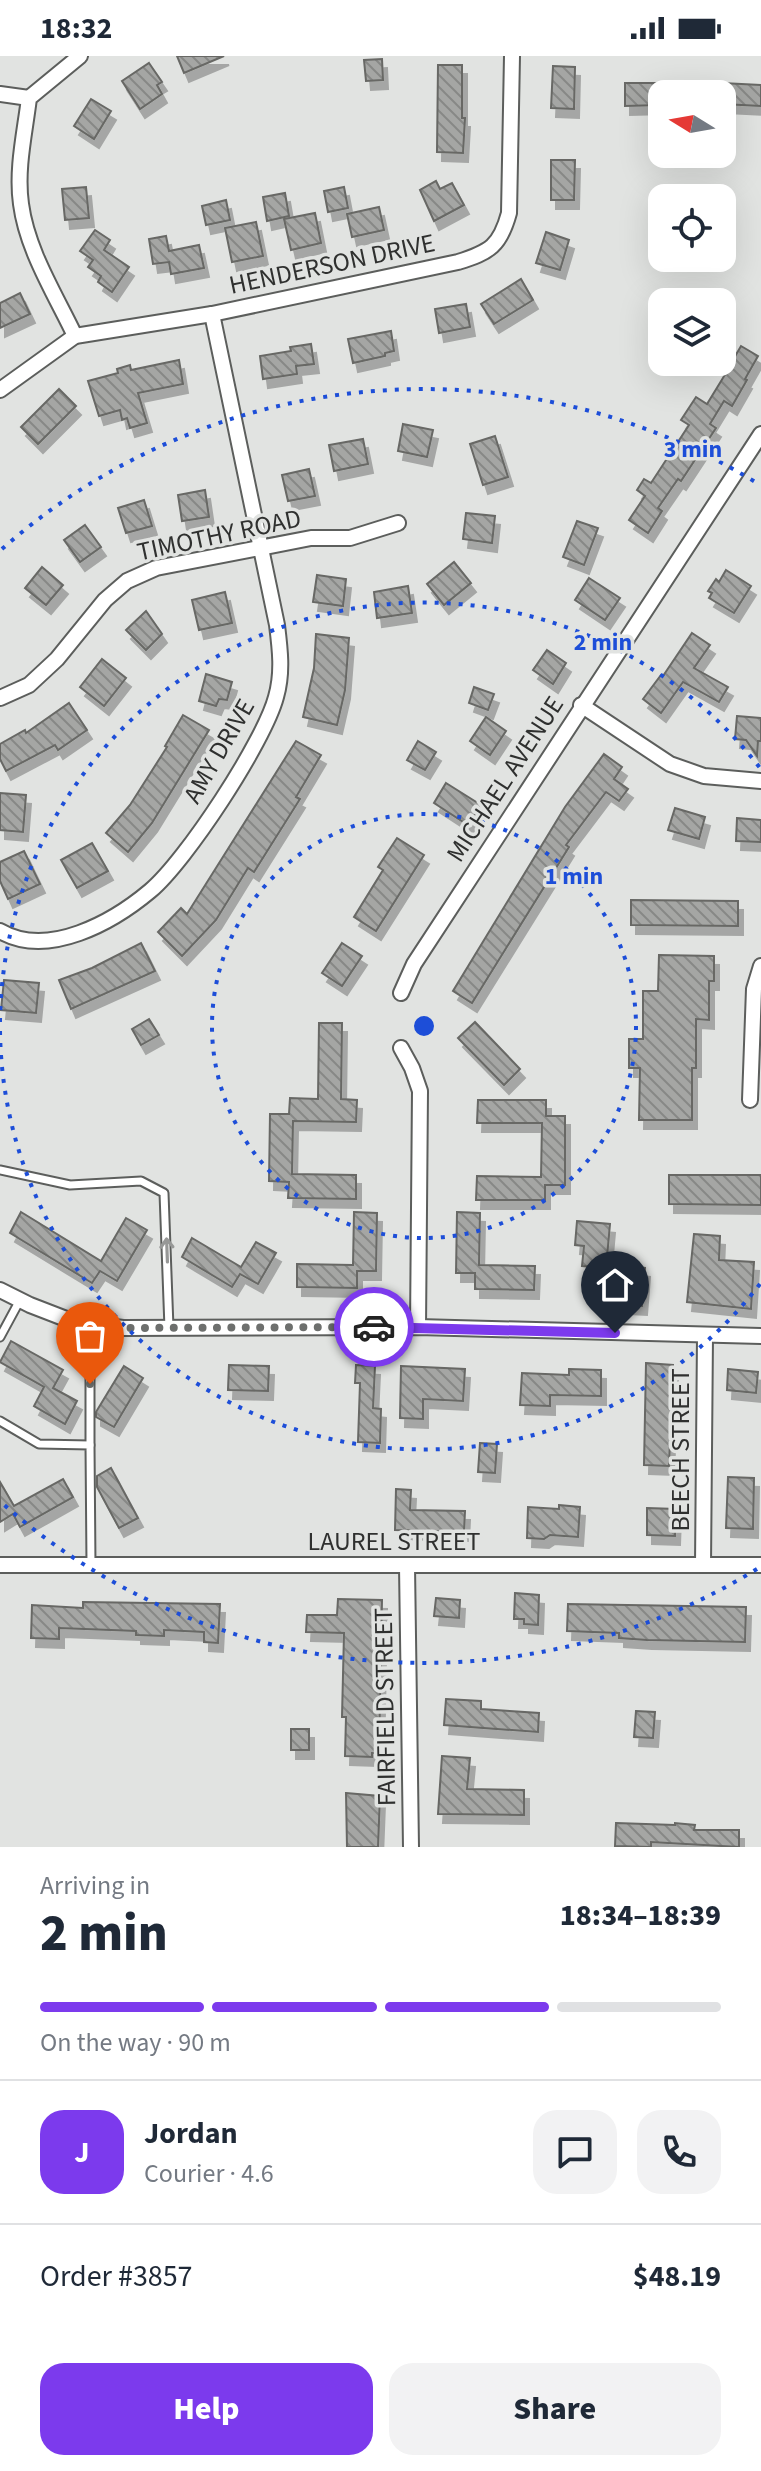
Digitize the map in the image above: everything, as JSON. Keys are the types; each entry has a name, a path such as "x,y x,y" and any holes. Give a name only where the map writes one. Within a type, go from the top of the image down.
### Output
{"street":[{"path":"75,336 32,247 21,205 20,175 29,98 80,56"},
{"name":"HENDERSON DRIVE","path":"0,390 75,336 212,314 484,254 502,237 509,213 512,56"},
{"path":"0,94 29,98"},
{"name":"AMY DRIVE","path":"0,931 10,937 38,941 64,938 119,913 152,889 182,856 213,812 264,729 276,697 282,665 277,625 212,314"},
{"name":"MICHAEL AVENUE","path":"401,993 414,964 761,434"},
{"name":"TIMOTHY ROAD","path":"0,698 29,685 57,659 105,600 127,581 156,568 311,538 350,538 398,523"},
{"path":"581,705 670,764 704,776 761,781"},
{"path":"750,1100 754,989 761,966"},
{"path":"401,1048 420,1091 418,1327"},
{"path":"0,1290 74,1322 123,1328 418,1327 761,1336"},
{"name":"BEECH STREET","path":"703,1565 705,1336"},
{"name":"LAUREL STREET","path":"0,1565 761,1565"},
{"name":"FAIRFIELD STREET","path":"407,1566 411,1847"}],"lane":[{"path":"0,1170 70,1185 141,1181 164,1193 169,1328"},
{"path":"0,1337 20,1300"},
{"path":"90,1324 91,1565"},
{"path":"0,1421 39,1444 90,1445"}],"building":[{"path":"177,56 224,56 184,73"},
{"path":"382,59 383,80 366,81 364,60"},
{"path":"149,63 162,82 157,85 162,94 140,109 122,81"},
{"path":"438,65 462,65 463,153 437,152"},
{"path":"553,66 575,67 574,109 551,108"},
{"path":"625,83 648,83 648,105 625,106"},
{"path":"736,84 761,85 761,106 736,105"},
{"path":"91,99 111,111 94,139 74,126"},
{"path":"551,160 575,160 574,200 551,200"},
{"path":"436,181 440,189 452,183 464,205 434,221 420,190"},
{"path":"86,187 89,218 65,220 62,189"},
{"path":"344,187 348,208 328,212 324,191"},
{"path":"285,193 289,216 267,221 263,197"},
{"path":"226,200 230,220 206,225 202,206"},
{"path":"379,207 384,230 352,237 347,214"},
{"path":"315,213 321,243 291,250 284,219"},
{"path":"256,222 263,256 232,262 225,228"},
{"path":"95,230 110,240 104,250 129,267 112,292 98,282 101,276 88,267 93,260 80,251"},
{"path":"546,232 569,240 560,270 536,263"},
{"path":"166,236 169,251 199,245 204,268 171,274 169,262 153,264 149,239"},
{"path":"521,279 533,300 494,324 481,304"},
{"path":"20,293 30,314 0,328 0,303"},
{"path":"466,304 470,327 439,333 435,309"},
{"path":"391,331 394,351 353,363 348,339"},
{"path":"311,344 314,364 296,366 297,374 263,379 260,356"},
{"path":"741,346 758,356 732,406 724,401 710,424 716,428 681,481 678,479 658,508 662,511 648,533 629,520 645,496 637,490 644,479 651,483 689,425 681,420 696,397 707,404 724,376 736,376 736,355"},
{"path":"179,360 183,384 138,393 147,423 130,428 127,418 122,420 120,410 99,416 88,381 118,373 117,369 130,365 131,370"},
{"path":"59,389 76,406 38,444 21,427"},
{"path":"403,424 433,430 427,457 398,451"},
{"path":"495,436 508,477 483,485 470,444"},
{"path":"363,439 368,464 334,471 329,445"},
{"path":"309,469 315,496 288,501 282,475"},
{"path":"205,490 209,517 182,521 178,495"},
{"path":"144,500 152,526 126,533 118,508"},
{"path":"466,513 495,516 492,543 463,539"},
{"path":"577,521 598,528 584,565 563,557"},
{"path":"85,525 101,547 80,562 64,540"},
{"path":"454,562 471,583 444,605 427,584"},
{"path":"42,567 63,585 46,605 25,588"},
{"path":"726,570 751,586 734,613 709,598 712,593 708,591 716,579 719,582"},
{"path":"317,575 346,579 343,606 313,602"},
{"path":"589,578 620,598 605,620 575,600"},
{"path":"408,586 412,613 377,618 374,592"},
{"path":"225,592 232,623 199,630 192,600"},
{"path":"146,611 162,634 146,650 126,630"},
{"path":"692,633 710,645 694,668 728,687 719,702 683,682 661,713 643,699"},
{"path":"316,634 349,638 345,690 337,725 303,717 314,668"},
{"path":"547,650 566,663 553,684 533,670"},
{"path":"102,659 126,678 104,706 80,687"},
{"path":"206,674 232,682 227,700 219,699 216,706 199,701"},
{"path":"474,687 494,694 488,710 469,703"},
{"path":"69,703 87,730 58,750 55,745 6,771 0,759 0,744 25,730 26,733"},
{"path":"183,715 209,730 152,823 128,852 106,833 130,805 167,747"},
{"path":"737,716 761,718 761,741 758,741 757,756 746,740 735,739"},
{"path":"486,717 506,731 490,755 470,741"},
{"path":"296,741 321,755 296,797 300,799 254,872 248,868 216,920 182,956 158,932 181,908 187,914"},
{"path":"418,741 436,752 425,770 407,760"},
{"path":"604,754 622,767 614,779 628,789 619,801 606,792 566,845 569,847 472,1003 453,991 565,807"},
{"path":"446,783 481,805 468,825 434,803"},
{"path":"0,793 26,795 23,832 0,830"},
{"path":"675,808 705,817 699,839 668,830"},
{"path":"737,818 761,820 761,842 736,841"},
{"path":"397,838 424,855 376,931 354,917 383,870 378,867"},
{"path":"92,843 108,871 77,888 61,860"},
{"path":"24,851 40,884 8,899 0,881 0,862"},
{"path":"631,900 738,901 738,926 631,925"},
{"path":"141,943 155,971 71,1009 59,980 92,968"},
{"path":"342,943 362,956 342,986 322,973"},
{"path":"659,955 714,956 714,981 709,981 709,1020 696,1019 692,1120 639,1120 640,1068 629,1068 629,1039 643,1039 643,991 658,991"},
{"path":"4,980 39,983 36,1013 1,1010"},
{"path":"149,1019 159,1035 141,1045 132,1029"},
{"path":"475,1022 520,1069 504,1085 458,1038"},
{"path":"319,1023 342,1023 341,1099 357,1100 356,1122 293,1121 292,1174 356,1175 356,1199 288,1198 289,1182 269,1181 270,1114 289,1114 290,1098 318,1099"},
{"path":"478,1100 546,1100 546,1116 565,1116 565,1185 545,1185 545,1200 476,1200 477,1176 541,1177 542,1123 477,1123"},
{"path":"669,1175 761,1175 761,1205 669,1204"},
{"path":"21,1212 101,1261 126,1218 147,1230 117,1281 100,1271 92,1283 10,1233"},
{"path":"354,1212 377,1213 376,1271 357,1271 357,1288 297,1287 297,1264 353,1265"},
{"path":"457,1212 480,1213 479,1265 535,1266 534,1290 475,1289 475,1273 456,1273"},
{"path":"577,1221 610,1224 606,1268 582,1266 584,1246 575,1245"},
{"path":"694,1234 720,1236 719,1260 754,1262 751,1309 687,1302"},
{"path":"192,1238 241,1267 256,1242 276,1253 258,1284 240,1274 232,1287 182,1257"},
{"path":"627,1266 645,1268 642,1306 624,1305"},
{"path":"11,1341 63,1370 53,1388 77,1401 65,1424 34,1406 44,1387 0,1362"},
{"path":"646,1363 673,1365 669,1466 644,1465"},
{"path":"229,1365 269,1366 268,1391 228,1390"},
{"path":"356,1365 375,1366 373,1408 381,1409 380,1443 358,1442 360,1383 355,1383"},
{"path":"124,1366 143,1378 114,1427 96,1417 96,1412"},
{"path":"401,1366 465,1369 463,1401 423,1399 423,1419 400,1418"},
{"path":"569,1369 601,1370 601,1396 550,1395 550,1406 520,1405 522,1373 569,1375"},
{"path":"728,1369 758,1372 756,1393 727,1390"},
{"path":"480,1443 497,1444 495,1473 478,1472"},
{"path":"111,1468 138,1518 119,1528 97,1487 97,1476"},
{"path":"728,1477 754,1478 753,1529 726,1528"},
{"path":"63,1479 73,1497 20,1527 13,1514 0,1522 0,1482 14,1506"},
{"path":"396,1489 411,1490 410,1510 465,1511 464,1532 395,1530"},
{"path":"559,1505 580,1507 578,1537 550,1535 544,1539 527,1538 528,1507 559,1509"},
{"path":"647,1508 676,1509 675,1536 647,1535"},
{"path":"515,1593 539,1595 538,1625 524,1624 524,1619 514,1619"},
{"path":"436,1598 460,1600 459,1618 434,1616"},
{"path":"338,1599 382,1600 379,1753 372,1753 372,1757 345,1756 346,1717 342,1717 344,1633 306,1632 307,1615 337,1615"},
{"path":"83,1602 220,1604 218,1643 204,1642 204,1632 164,1630 164,1636 136,1635 136,1631 59,1628 59,1639 31,1638 32,1605 83,1608"},
{"path":"568,1604 746,1607 745,1642 647,1640 619,1638 619,1633 567,1631"},
{"path":"446,1699 481,1701 481,1709 539,1713 538,1732 444,1725"},
{"path":"636,1711 655,1712 653,1738 634,1737"},
{"path":"291,1729 309,1729 309,1750 291,1750"},
{"path":"442,1756 470,1758 467,1789 524,1790 524,1815 438,1814"},
{"path":"346,1793 380,1796 378,1847 347,1847"},
{"path":"616,1823 675,1823 695,1825 694,1830 739,1830 739,1847 651,1842 651,1847 615,1846"}],"way so far":[{"path":"90,1384 90,1324 123,1328 374,1327"}],"route":[{"path":"374,1327 615,1333"}]}
